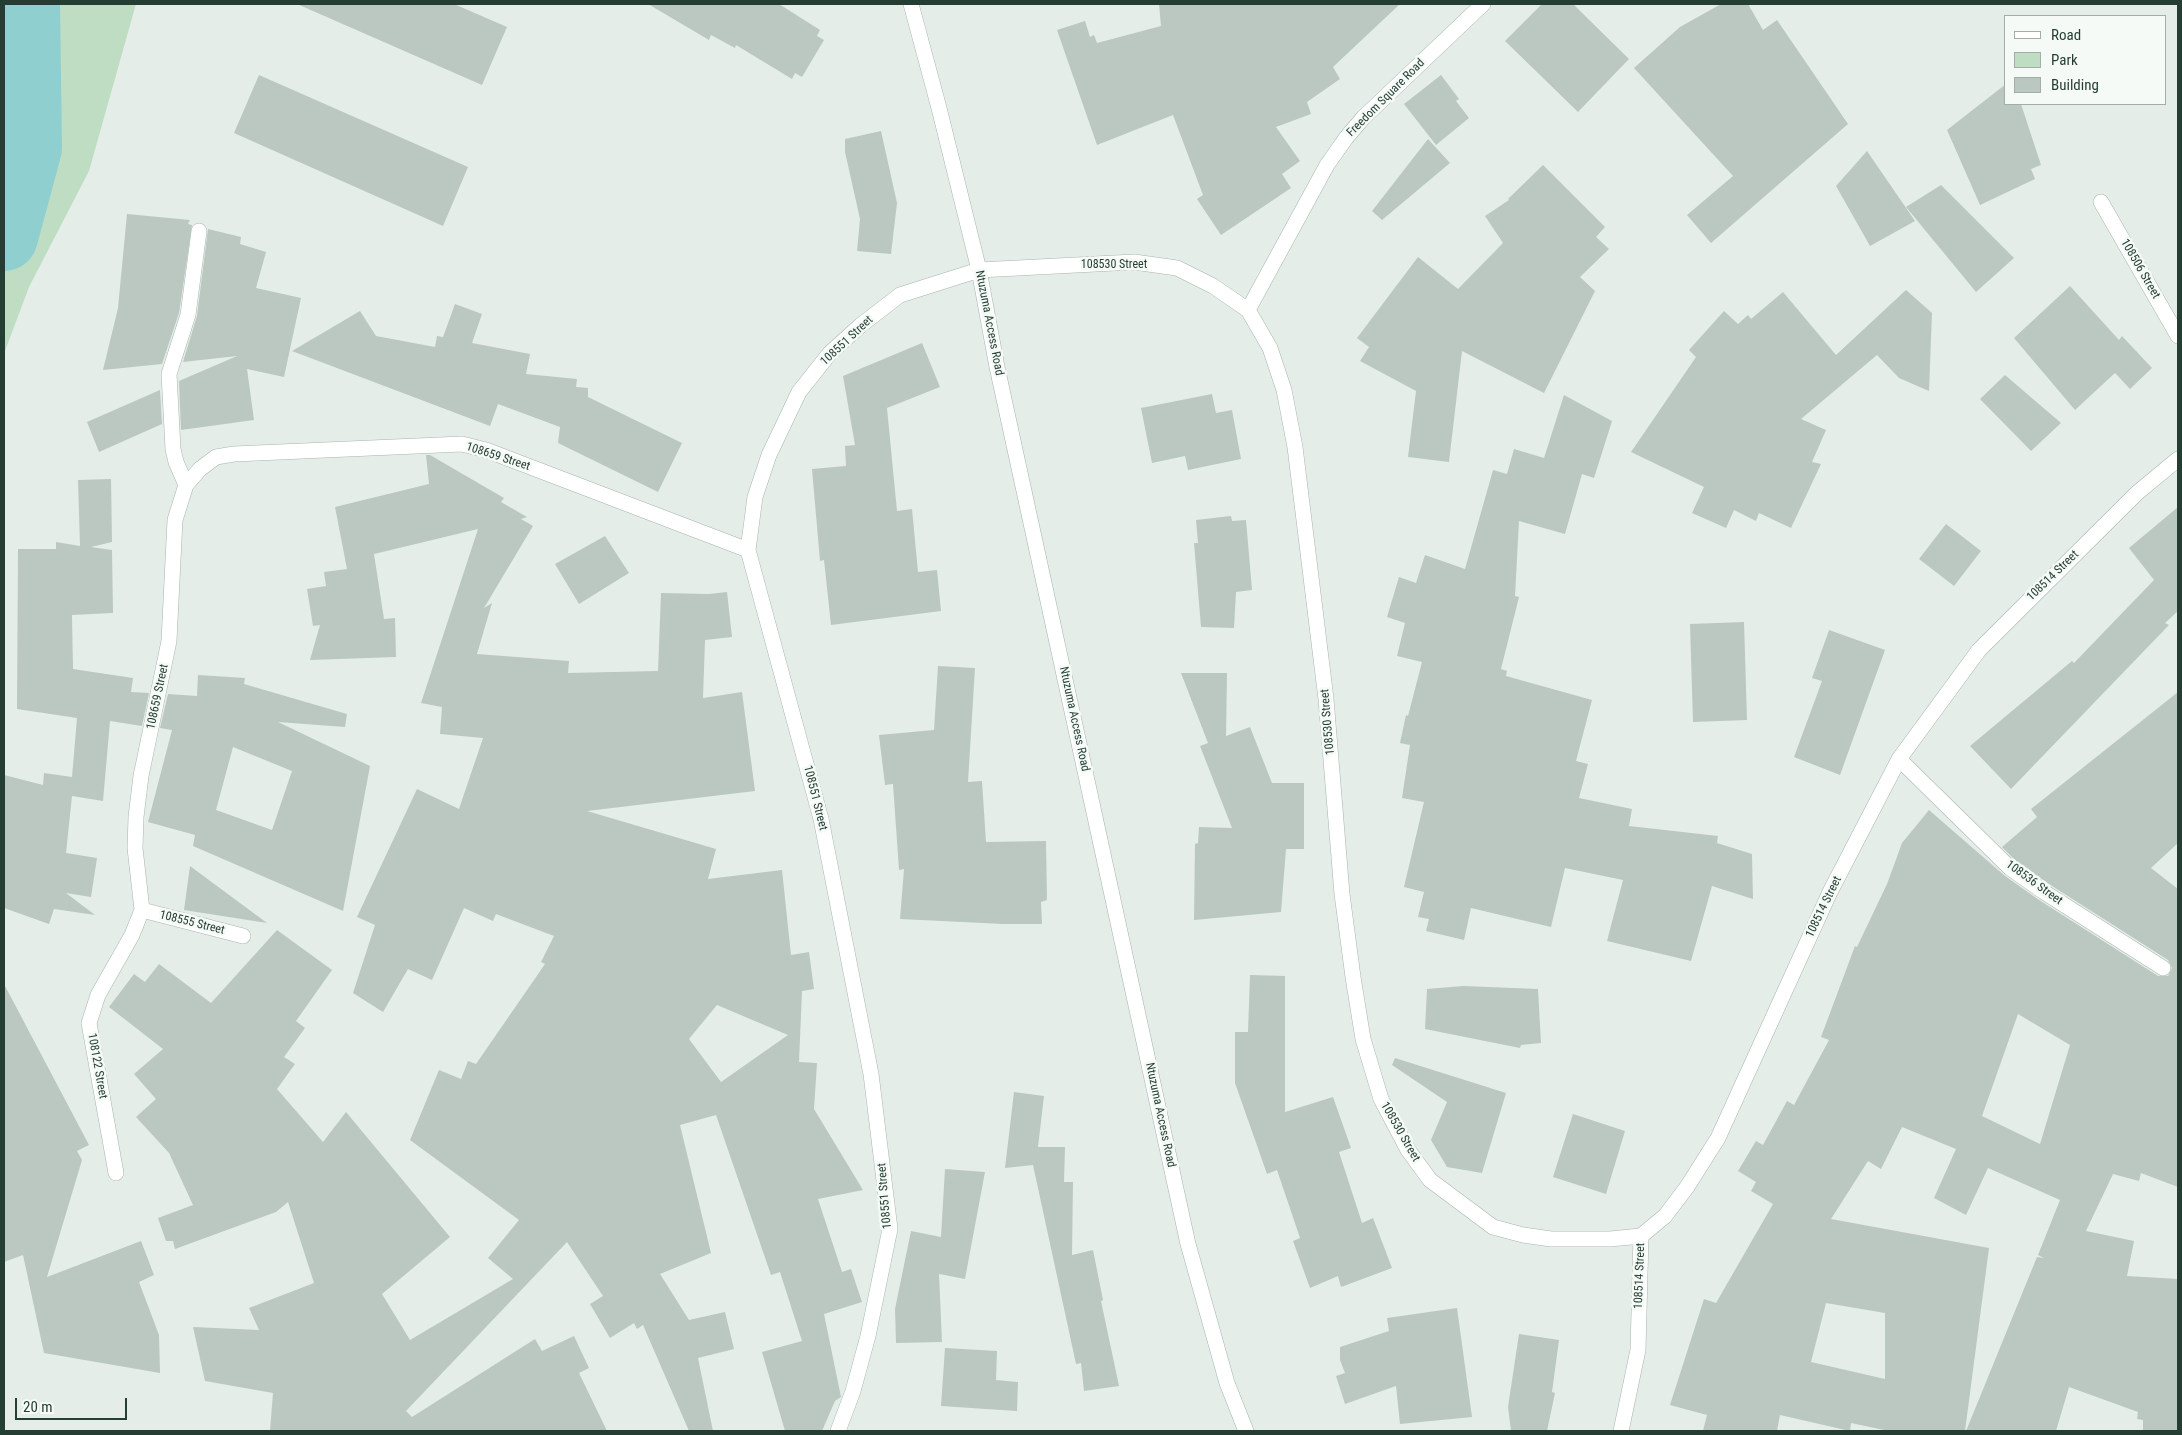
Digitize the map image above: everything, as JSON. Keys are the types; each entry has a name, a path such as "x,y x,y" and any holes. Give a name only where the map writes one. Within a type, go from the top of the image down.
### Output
{"street":[{"name":"Ntuzuma Access Road","path":"911,4 940,108 979,270 997,367 1188,1244 1227,1383 1246,1431"},
{"name":"Freedom Square Road","path":"1248,310 1328,165 1346,138 1370,111 1483,4"},
{"name":"108506 Street","path":"2101,202 2178,336"},
{"path":"186,485 176,462 173,449 169,374 188,314 199,231"},
{"name":"108530 Street","path":"979,270 1134,262 1177,268 1212,286 1248,310 1270,348 1284,390 1295,447 1326,699 1342,894 1363,1039 1381,1099 1408,1150 1430,1180 1493,1227 1523,1236 1551,1238 1610,1240 1641,1236"},
{"name":"108551 Street","path":"838,1431 853,1391 868,1336 890,1229 871,1074 821,819 748,550 755,497 769,455 799,392 830,353 861,325 900,296 979,270"},
{"name":"108659 Street","path":"142,910 135,848 136,817 141,776 169,641 175,520 186,485 200,469 216,456 462,444 486,450 748,550"},
{"name":"108514 Street","path":"1621,1431 1638,1350 1641,1236 1665,1216 1687,1187 1718,1138 1830,892 1899,759 1979,650 2137,493 2178,459"},
{"name":"108536 Street","path":"1899,759 2010,868 2163,968"},
{"name":"108555 Street","path":"142,910 242,936"},
{"name":"108122 Street","path":"116,1173 89,1023 98,995 132,935 142,910"}],"green space":[{"path":"4,4 136,4 89,171 29,287 5,351 4,366"}],"building":[{"path":"297,4 454,4 507,27 482,85"},
{"path":"648,4 779,4 820,30 817,36 824,40 802,77 795,73 792,79 736,45 735,48 711,35 709,40"},
{"path":"1159,4 1400,4 1333,67 1340,79 1307,102 1311,114 1276,127 1300,161 1282,174 1291,188 1221,235 1197,199 1203,195 1173,115 1097,145 1057,30 1085,21 1090,37 1094,35 1097,43 1161,26"},
{"path":"1542,4 1573,4 1629,59 1578,112 1505,41"},
{"path":"1721,4 1748,4 1763,30 1777,20 1848,124 1711,243 1687,215 1733,176 1634,68 1680,27"},
{"path":"259,75 468,167 443,226 234,133"},
{"path":"1441,75 1459,99 1456,101 1469,118 1436,145 1404,104"},
{"path":"2004,86 2004,105 2021,105 2041,165 2031,169 2035,179 1980,205 1947,130"},
{"path":"881,131 897,203 891,254 857,251 860,219 845,152 845,139"},
{"path":"1428,139 1450,163 1382,220 1372,211"},
{"path":"1867,151 1915,221 1870,246 1836,186"},
{"path":"1543,165 1605,227 1596,237 1609,249 1580,277 1595,291 1544,393 1462,351 1449,462 1408,457 1416,391 1360,361 1369,347 1357,338 1418,257 1458,289 1503,243 1485,216 1509,200"},
{"path":"1941,185 2014,258 1976,292 1906,207"},
{"path":"127,214 190,220 188,224 192,225 179,313 162,364 103,370 118,308"},
{"path":"208,229 241,237 240,244 266,252 256,288 301,298 284,377 247,369 254,420 181,430 179,381 237,356 183,362 197,316"},
{"path":"2070,286 2119,340 2122,336 2152,368 2130,389 2115,373 2075,410 2014,338"},
{"path":"1906,290 1932,313 1929,391 1899,378 1877,355 1801,419 1826,430 1812,462 1821,464 1791,528 1759,513 1756,521 1734,510 1726,528 1692,513 1704,487 1631,452 1696,357 1689,350 1724,311 1738,324 1748,315 1751,319 1783,292 1836,355"},
{"path":"455,304 482,314 472,343 530,354 526,374 577,379 576,387 588,388 588,397 682,443 658,492 558,443 560,427 498,404 490,426 292,351 360,311 376,336 435,347 437,336 443,337"},
{"path":"922,343 940,387 887,408 897,511 912,509 918,572 937,570 941,611 831,625 824,560 820,561 812,469 846,466 845,446 855,445 843,376"},
{"path":"2005,375 2061,423 2031,451 1980,399"},
{"path":"160,390 162,424 99,452 87,422"},
{"path":"1212,394 1216,413 1232,410 1241,459 1188,470 1185,456 1152,463 1141,408"},
{"path":"1564,395 1612,421 1594,478 1582,474 1565,534 1519,521 1515,596 1519,597 1501,669 1507,671 1506,676 1592,700 1576,761 1588,764 1579,798 1632,809 1629,826 1718,836 1717,843 1752,854 1753,899 1712,886 1691,961 1607,941 1623,880 1565,868 1551,927 1471,908 1464,940 1426,931 1429,919 1418,917 1424,892 1404,887 1424,802 1402,798 1410,745 1400,743 1406,715 1408,716 1422,662 1397,656 1405,623 1387,617 1399,577 1416,583 1425,555 1465,569 1493,470 1507,474 1514,449 1544,458"},
{"path":"426,455 430,455 504,498 501,502 527,517 521,519 533,526 484,608 492,603 477,654 569,661 568,673 658,671 661,593 709,594 727,592 732,637 705,640 703,698 742,692 755,791 587,811 716,849 708,879 782,870 791,955 809,952 814,989 802,991 799,1062 817,1063 814,1109 863,1190 818,1199 842,1272 851,1269 862,1302 824,1314 841,1397 835,1401 822,1431 785,1431 762,1352 802,1341 780,1272 771,1275 716,1115 680,1125 711,1253 660,1274 689,1320 725,1312 734,1349 698,1358 713,1431 689,1431 643,1325 637,1329 634,1323 610,1338 590,1304 603,1296 567,1242 406,1411 412,1417 535,1339 542,1351 574,1336 589,1368 579,1373 607,1431 270,1431 273,1393 205,1381 193,1327 259,1330 249,1308 314,1283 288,1202 276,1212 175,1249 173,1241 166,1241 158,1218 193,1205 169,1153 136,1117 156,1099 134,1074 163,1049 109,1007 134,974 145,982 159,964 211,1003 277,930 332,970 296,1021 305,1028 284,1057 295,1064 277,1089 323,1142 346,1112 450,1237 382,1294 410,1340 513,1279 488,1258 519,1220 410,1140 439,1070 461,1079 468,1061 476,1064 545,964 541,962 554,936 496,914 493,921 464,908 432,980 408,969 383,1012 353,993 375,925 357,917 417,789 459,809 483,738 440,734 442,707 421,703 478,529 374,554 384,619 395,618 396,657 310,660 320,625 313,626 307,589 326,586 324,572 347,569 335,507 429,484","holes":["717,1005 788,1035 721,1082 689,1039"]},
{"path":"111,479 112,542 91,547 112,550 113,613 72,615 73,669 133,678 131,692 149,693 142,726 110,721 103,801 72,796 66,853 97,858 91,897 66,893 95,915 54,909 49,924 4,908 4,775 43,785 44,773 72,777 77,718 17,709 18,549 56,549 56,542 80,546 78,480"},
{"path":"2178,507 2178,611 2165,623 2169,625 2011,789 1970,746 2072,661 2074,663 2154,580 2129,548"},
{"path":"1231,516 1232,521 1246,520 1252,590 1236,592 1234,628 1201,627 1194,543 1198,543 1196,520"},
{"path":"1946,524 1981,551 1954,586 1919,559"},
{"path":"605,536 629,573 579,604 555,564"},
{"path":"1744,622 1747,720 1693,722 1690,624"},
{"path":"1829,630 1885,650 1840,775 1794,757 1822,681 1812,678"},
{"path":"938,666 975,668 968,782 982,781 986,842 1046,841 1047,900 1041,902 1042,924 900,919 904,869 899,870 893,784 885,785 879,735 934,730"},
{"path":"1181,673 1227,673 1226,736 1250,727 1272,783 1304,783 1304,849 1286,849 1281,912 1194,920 1195,844 1198,843 1199,827 1232,828 1200,746 1208,743"},
{"path":"198,675 245,678 244,684 347,714 345,727 278,722 370,766 343,911 193,846 195,835 148,822 172,730 160,728 168,694 197,696","holes":["233,747 292,771 272,830 216,810"]},
{"path":"2178,692 2178,843 2151,868 2178,889 2178,1187 2141,1173 2139,1181 2113,1174 2086,1231 2134,1241 2127,1276 2178,1279 2178,1431 2143,1431 2143,1420 2137,1419 2138,1412 2069,1387 2056,1431 1966,1431 2037,1257 2044,1258 2038,1255 2060,1200 1988,1168 1966,1215 1934,1198 1956,1149 1902,1127 1881,1169 1868,1161 1831,1219 1989,1248 1965,1431 1889,1431 1851,1423 1850,1431 1780,1415 1777,1431 1703,1431 1707,1415 1670,1405 1704,1299 1716,1303 1773,1204 1751,1191 1756,1182 1738,1171 1756,1141 1763,1145 1787,1101 1794,1105 1829,1040 1821,1037 1855,946 1857,947 1887,884 1902,843 1929,810 2005,876 2039,900 2158,976 2168,976 2172,968 2168,960 2049,884 2016,861 2002,847 2037,817 2031,809","holes":["2018,1014 2070,1045 2040,1144 1982,1116","1826,1303 1885,1313 1885,1379 1811,1362"]},
{"path":"190,866 267,923 184,910"},
{"path":"1250,975 1285,976 1285,1112 1333,1097 1351,1148 1339,1152 1362,1223 1373,1218 1392,1268 1341,1287 1338,1276 1310,1288 1293,1241 1300,1238 1277,1170 1267,1174 1235,1083 1235,1032 1248,1032"},
{"path":"4,984 89,1145 77,1151 82,1160 47,1277 141,1241 154,1275 139,1282 159,1335 160,1373 44,1353 23,1255 4,1262"},
{"path":"1463,986 1538,989 1541,1043 1521,1045 1520,1048 1425,1029 1427,989"},
{"path":"1395,1058 1506,1093 1482,1173 1447,1167 1431,1140 1447,1102 1392,1065"},
{"path":"1014,1092 1044,1096 1038,1147 1065,1147 1064,1182 1073,1182 1072,1255 1093,1250 1103,1300 1101,1301 1119,1386 1084,1391 1081,1363 1076,1364 1033,1165 1005,1168"},
{"path":"1573,1114 1625,1131 1606,1194 1553,1177"},
{"path":"945,1169 985,1172 965,1279 939,1274 942,1342 896,1343 895,1309 911,1231 941,1237"},
{"path":"1457,1308 1472,1417 1400,1424 1396,1386 1345,1404 1336,1376 1345,1373 1340,1360 1340,1347 1389,1331 1387,1318"},
{"path":"1519,1334 1559,1340 1552,1392 1555,1393 1547,1431 1511,1431 1508,1407"},
{"path":"945,1348 997,1351 996,1380 1018,1382 1017,1411 941,1406"}],"waterway":[{"path":"4,237 28,148 26,4"}]}
